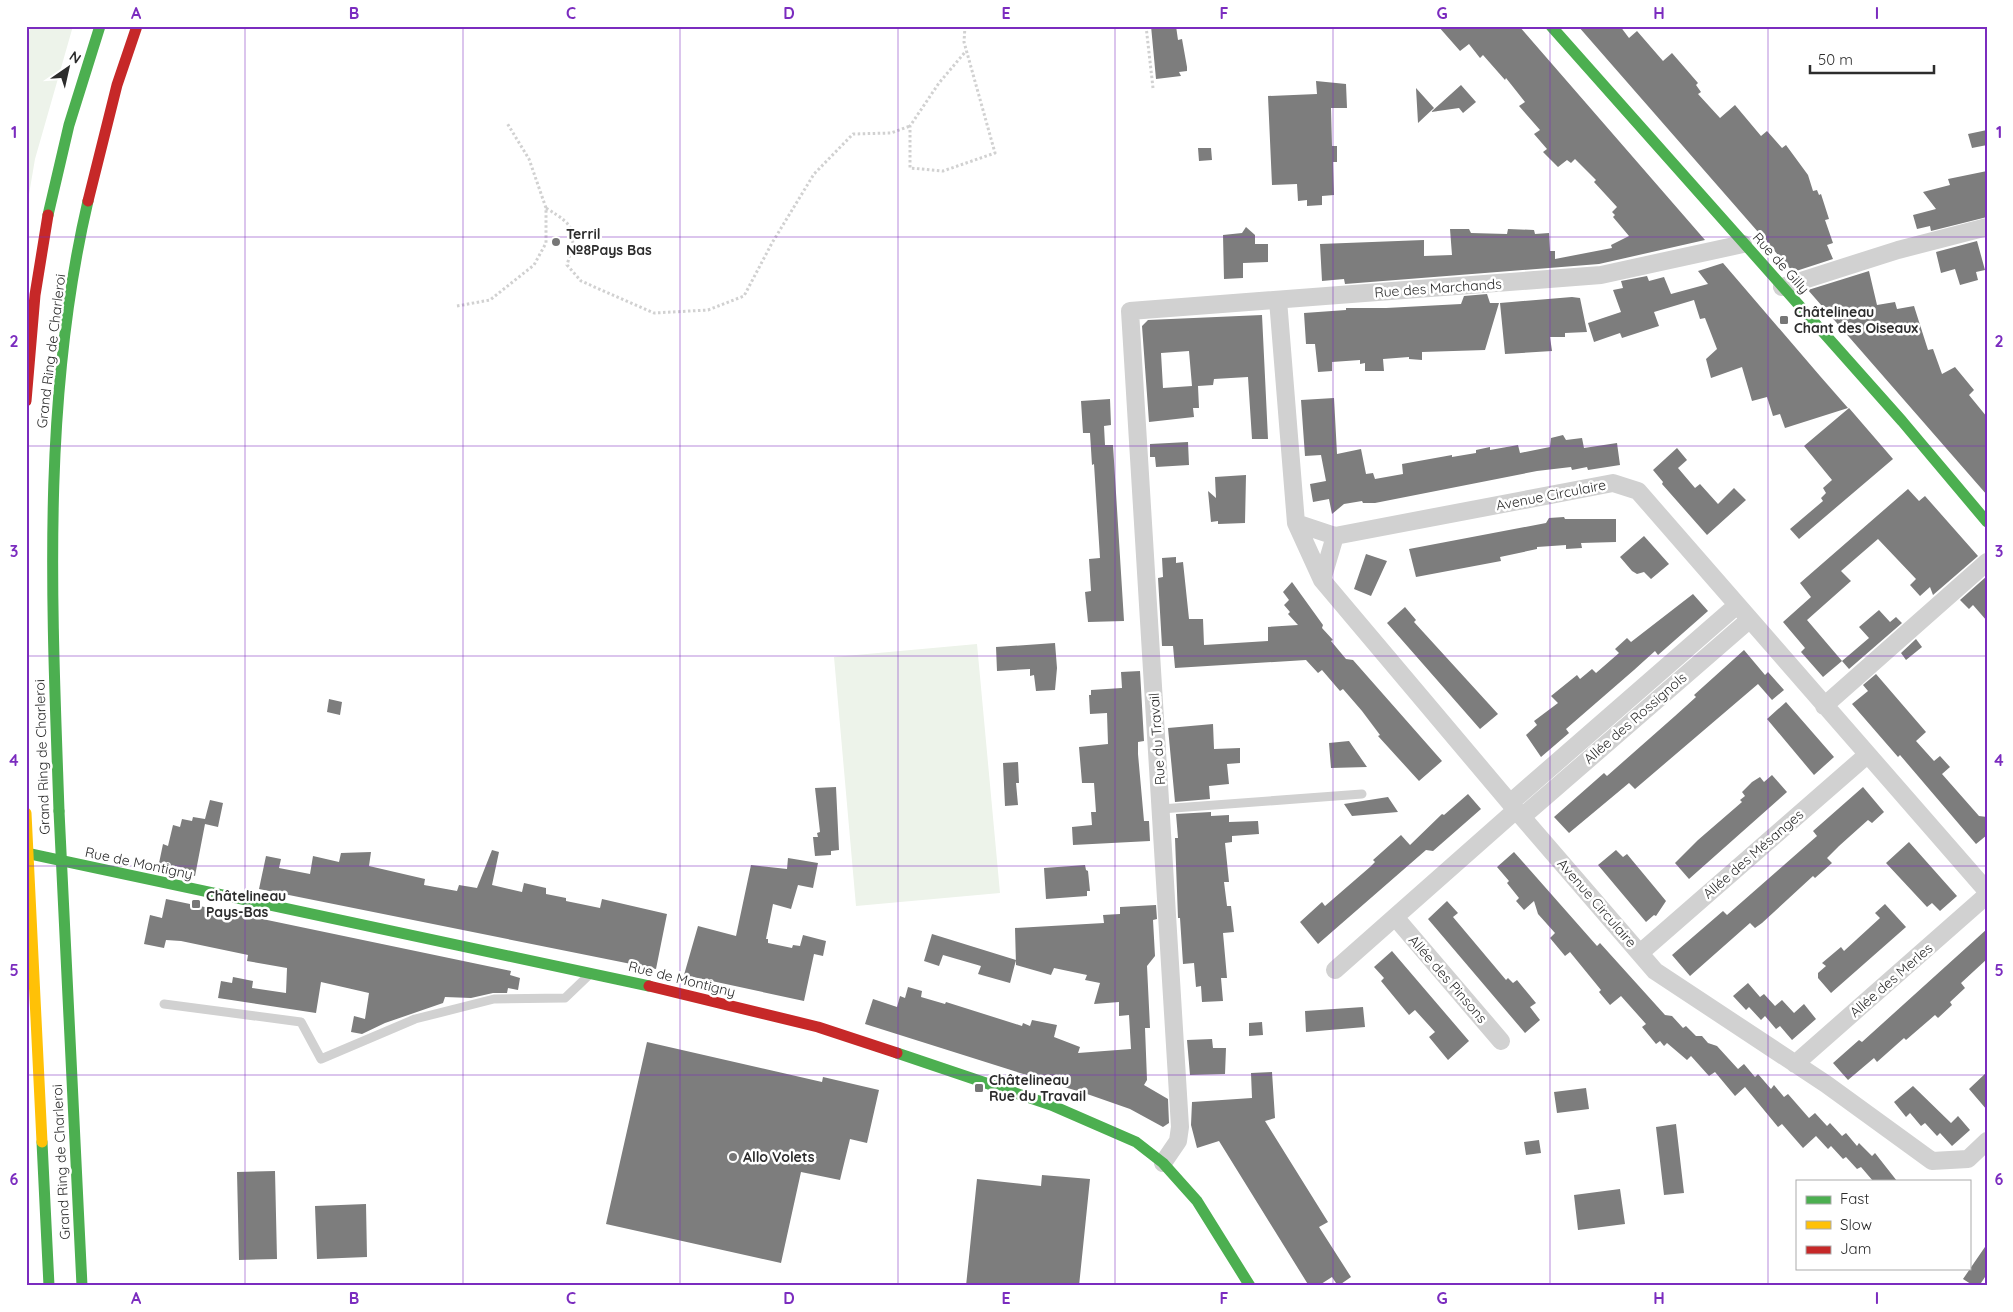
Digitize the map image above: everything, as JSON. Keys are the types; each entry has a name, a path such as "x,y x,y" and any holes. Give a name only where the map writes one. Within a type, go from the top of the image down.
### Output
{"main road":[{"name":"Grand Ring de Charleroi","path":"26,400 35,294 51,200 72,116 100,26"},
{"name":"Grand Ring de Charleroi","path":"82,1286 52,635 52,516 56,415 70,299 85,213 104,130 136,26"},
{"name":"Rue de Gilly","path":"1551,26 1902,421 1987,522"},
{"name":"Grand Ring de Charleroi","path":"26,812 48,1286"},
{"name":"Rue de Montigny","path":"26,853 304,914 591,973 818,1027 1096,1123 1136,1142 1162,1163 1197,1201 1250,1286"}],"street":[{"path":"1782,286 1898,250 1987,227"},
{"name":"Rue des Marchands","path":"1130,311 1600,275 1743,244"},
{"name":"Avenue Circulaire","path":"1278,300 1296,523 1322,580 1655,971 1795,1064 1932,1161 1968,1159 1987,1141"},
{"name":"Rue du Travail","path":"1130,311 1180,1127 1178,1141 1162,1163"},
{"name":"Avenue Circulaire","path":"1296,523 1335,536 1613,483 1638,491 1987,893"},
{"path":"1322,580 1335,536"},
{"path":"1824,706 1987,562"},
{"name":"Allée des Rossignols","path":"1335,970 1516,810 1736,606"},
{"name":"Allée des Rossignols","path":"1516,810 1749,620"},
{"name":"Allée des Mésanges","path":"1640,953 1867,755"},
{"name":"Allée des Merles","path":"1795,1064 1987,893"},
{"name":"Allée des Pinsons","path":"1395,917 1501,1041"}],"lane":[{"path":"1161,810 1362,794"},
{"path":"164,1004 301,1022 321,1059 415,1018 494,999 565,998 591,973"}],"path":[{"path":"965,26 964,42 966,51 995,153 943,171 910,168 910,126 939,83 966,51"},
{"path":"1146,26 1153,88"},
{"path":"457,306 490,300 534,265 546,243 546,208 529,159 507,123"},
{"path":"546,208 567,221 574,240 567,265 581,281 654,313 708,310 744,296 772,243 814,174 853,134 891,133 910,126"}],"shaded area":[{"path":"31,26 73,26 35,159 26,212 26,42"},
{"path":"977,644 1000,893 856,906 834,657"}],"building":[{"path":"1151,26 1176,26 1178,40 1182,39 1187,67 1187,71 1179,72 1181,76 1156,79"},
{"path":"1438,26 1519,26 1705,240 1599,264 1345,284 1344,279 1322,281 1320,244 1424,240 1424,256 1452,255 1450,229 1469,229 1471,233 1507,234 1508,229 1534,230 1535,234 1549,233 1550,251 1555,251 1555,259 1612,248 1611,245 1629,236 1613,217 1615,215 1612,212 1617,207 1594,182 1596,180 1575,159 1571,163 1567,160 1558,167 1543,152 1547,149 1534,134 1540,130 1519,106 1525,102 1506,78 1505,80 1483,55 1480,58 1469,44 1460,51"},
{"path":"1578,26 1620,26 1629,38 1637,31 1663,61 1672,53 1698,83 1696,85 1701,92 1698,94 1720,118 1735,105 1761,136 1767,131 1782,148 1786,145 1808,175 1813,191 1817,190 1819,195 1821,194 1829,219 1825,220 1833,243 1827,245 1833,259 1793,272"},
{"path":"1316,81 1346,84 1347,108 1331,108 1332,146 1337,146 1337,162 1333,162 1334,195 1322,196 1322,205 1307,206 1307,200 1298,201 1297,184 1272,185 1268,96 1317,94"},
{"path":"1461,85 1476,102 1463,113 1459,108 1431,112"},
{"path":"1416,88 1434,108 1418,123"},
{"path":"1987,130 1987,145 1972,148 1968,134"},
{"path":"1198,148 1211,148 1212,160 1199,161"},
{"path":"1987,171 1987,217 1931,231 1930,226 1917,229 1913,215 1936,209 1923,192 1950,185 1948,179"},
{"path":"1246,227 1255,235 1255,244 1268,244 1268,262 1243,263 1243,278 1224,279 1223,235 1242,233"},
{"path":"1977,241 1985,270 1976,272 1978,280 1960,285 1955,269 1941,273 1936,252"},
{"path":"1723,263 1848,408 1785,428 1780,414 1773,416 1767,397 1752,401 1742,367 1711,378 1706,359 1717,349 1705,318 1700,319 1694,300 1654,312 1659,326 1622,338 1620,333 1594,342 1588,323 1621,312 1613,290 1623,288 1621,281 1647,276 1649,281 1664,277 1671,294 1708,284 1698,271"},
{"path":"1869,271 1877,305 1895,302 1897,309 1914,306 1928,350 1933,349 1942,374 1955,367 1974,390 1969,395 1987,417 1987,495 1808,290"},
{"path":"1487,294 1490,303 1499,303 1485,350 1422,352 1422,360 1409,359 1409,357 1383,359 1384,371 1365,371 1365,363 1360,364 1360,360 1332,362 1332,371 1318,372 1315,344 1306,344 1304,313 1346,310 1346,308 1461,304 1464,296"},
{"path":"1580,298 1587,332 1565,333 1565,337 1550,337 1552,351 1505,354 1500,303"},
{"path":"1262,315 1268,439 1252,439 1248,377 1214,379 1213,385 1198,386 1199,408 1193,408 1194,417 1149,422 1142,326 1148,320","holes":["1189,351 1192,386 1163,388 1161,353"]},
{"path":"1334,398 1337,454 1361,449 1366,474 1373,473 1375,479 1403,474 1402,464 1452,455 1452,457 1476,453 1476,450 1490,447 1490,450 1518,445 1520,453 1550,447 1551,438 1563,435 1566,440 1582,438 1584,448 1617,443 1620,465 1588,470 1587,467 1572,470 1571,467 1537,471 1375,503 1363,503 1362,501 1344,504 1332,514 1329,499 1313,502 1310,484 1326,481 1321,455 1305,456 1301,400"},
{"path":"1110,399 1111,425 1104,426 1105,445 1113,445 1124,621 1088,622 1085,592 1091,591 1089,559 1100,558 1094,464 1092,465 1090,433 1083,433 1081,401"},
{"path":"1849,408 1893,459 1799,539 1790,529 1823,501 1821,498 1826,493 1823,488 1832,480 1804,446"},
{"path":"1188,442 1189,465 1156,467 1155,457 1150,457 1150,444"},
{"path":"1677,448 1687,460 1678,468 1695,488 1700,484 1718,504 1734,488 1746,500 1707,535 1662,484 1663,482 1653,470"},
{"path":"1246,475 1245,523 1218,524 1218,521 1211,522 1208,491 1216,498 1215,477"},
{"path":"1908,489 1919,501 1925,496 1978,556 1933,595 1930,587 1920,596 1910,585 1916,579 1878,539 1841,571 1851,581 1807,620 1842,661 1823,677 1801,652 1805,648 1783,622 1811,597 1800,583"},
{"path":"1564,517 1565,519 1616,519 1616,542 1581,543 1582,548 1566,549 1566,545 1537,547 1537,549 1500,557 1501,561 1416,577 1409,549 1546,523 1549,518"},
{"path":"1644,536 1669,564 1651,579 1644,572 1637,574 1632,571 1620,557"},
{"path":"1366,554 1387,561 1371,596 1354,589"},
{"path":"1176,557 1176,563 1183,562 1189,619 1203,619 1204,645 1268,641 1268,627 1298,625 1288,614 1290,612 1284,605 1289,600 1283,592 1292,582 1323,625 1322,628 1333,640 1331,641 1346,659 1353,660 1442,761 1419,781 1378,736 1380,735 1343,689 1340,691 1322,670 1318,673 1306,660 1175,668 1173,646 1162,646 1158,578 1163,577 1162,558"},
{"path":"1987,576 1987,621 1973,605 1969,609 1960,600"},
{"path":"1693,594 1708,611 1658,655 1655,651 1566,729 1569,733 1541,757 1526,735 1537,725 1534,721 1558,703 1551,696 1577,675 1580,679 1592,669 1596,673 1619,653 1615,649 1627,638 1631,642"},
{"path":"1405,607 1416,620 1414,622 1498,714 1480,729 1387,623"},
{"path":"1879,610 1890,622 1896,617 1902,623 1849,669 1842,661 1869,638 1859,627"},
{"path":"1916,639 1922,647 1906,660 1901,653"},
{"path":"1055,643 1057,668 1055,690 1036,691 1034,675 1030,676 1030,669 997,671 996,647"},
{"path":"1744,650 1765,675 1768,672 1784,690 1772,700 1758,684 1635,789 1629,783 1569,833 1554,817 1604,773 1607,776 1696,697 1694,695"},
{"path":"1140,671 1144,741 1138,742 1138,754 1144,821 1149,821 1150,841 1073,845 1072,827 1092,825 1091,812 1096,812 1094,783 1082,783 1079,747 1108,744 1107,713 1090,714 1089,695 1091,695 1091,690 1122,688 1121,672"},
{"path":"1876,674 1926,732 1916,741 1934,761 1940,756 1950,767 1942,774 1979,816 1987,817 1987,835 1976,844 1900,755 1898,757 1852,704 1868,691 1863,685"},
{"path":"329,699 342,702 340,715 327,712"},
{"path":"1786,702 1834,757 1814,775 1767,719"},
{"path":"1213,724 1214,749 1240,748 1240,763 1227,764 1229,784 1209,786 1210,799 1175,802 1168,728"},
{"path":"1349,741 1367,767 1331,768 1329,743"},
{"path":"1018,762 1019,783 1016,783 1018,805 1005,806 1003,763"},
{"path":"1772,775 1787,792 1689,879 1675,863 1698,840 1742,802 1740,800 1745,796 1742,792 1752,782 1760,777 1764,782"},
{"path":"836,787 839,850 831,851 831,855 815,856 813,837 818,837 817,833 820,832 815,788"},
{"path":"1863,787 1884,812 1872,823 1868,820 1839,846 1827,858 1832,863 1815,878 1813,876 1762,923 1755,928 1750,923 1690,976 1672,955 1723,911 1727,915 1817,836 1813,831"},
{"path":"1468,794 1481,809 1433,851 1426,850 1318,944 1300,922 1322,902 1325,906 1370,867 1375,862 1373,860 1401,835 1410,845 1442,814 1444,815"},
{"path":"1388,797 1398,812 1352,816 1344,804"},
{"path":"210,800 223,803 218,827 205,824 195,876 158,868 163,844 168,846 173,825 180,827 182,819 192,821 193,817 205,819"},
{"path":"1211,812 1211,816 1229,815 1229,822 1258,821 1259,834 1232,836 1232,842 1225,843 1229,882 1224,882 1227,906 1231,906 1234,932 1223,933 1227,978 1221,978 1223,1001 1202,1002 1201,986 1196,987 1194,963 1183,964 1180,918 1178,918 1175,838 1178,838 1176,814"},
{"path":"1909,842 1957,896 1940,911 1932,903 1927,907 1886,863"},
{"path":"492,850 499,852 492,885 522,892 524,883 546,888 546,894 566,898 566,901 600,908 602,899 667,914 656,969 259,889 266,856 281,859 279,868 310,874 313,856 339,862 341,853 371,852 369,866 425,879 424,885 457,891 459,885 477,888"},
{"path":"1616,850 1623,857 1627,854 1666,901 1656,916 1654,915 1646,922 1598,865"},
{"path":"1514,852 1597,946 1600,943 1665,1015 1672,1016 1683,1028 1686,1026 1696,1036 1702,1036 1708,1043 1717,1046 1738,1069 1744,1064 1755,1077 1758,1074 1771,1089 1774,1085 1784,1097 1788,1094 1809,1118 1815,1113 1827,1126 1830,1123 1842,1136 1846,1133 1857,1146 1859,1143 1872,1156 1875,1153 1896,1180 1872,1180 1861,1167 1857,1169 1846,1157 1843,1159 1831,1146 1828,1149 1816,1136 1803,1148 1782,1124 1778,1127 1745,1087 1735,1096 1715,1072 1709,1076 1691,1056 1687,1060 1667,1043 1664,1046 1660,1041 1656,1044 1642,1027 1646,1024 1621,996 1610,1005 1599,992 1601,990 1570,952 1565,956 1550,938 1555,933 1538,914 1534,901 1524,910 1516,901 1519,898 1507,883 1509,881 1497,867"},
{"path":"788,858 818,863 813,888 798,885 791,909 773,904 766,939 768,939 768,943 792,948 793,945 800,946 803,935 826,941 823,956 814,954 804,1001 684,975 698,926 736,936 751,865 787,869"},
{"path":"1085,865 1088,871 1090,891 1087,891 1087,896 1046,899 1044,868"},
{"path":"166,899 511,971 510,975 520,978 518,990 508,988 507,993 493,993 471,998 445,997 443,1003 385,1023 362,1034 351,1032 354,1016 365,1019 369,993 321,982 316,1013 218,998 221,981 232,983 233,977 253,981 252,988 286,993 287,968 247,961 248,955 181,941 166,940 164,948 144,944 150,915 162,918"},
{"path":"1447,901 1458,913 1453,917 1506,980 1508,978 1513,983 1517,980 1536,1003 1530,1007 1540,1020 1525,1033 1428,919"},
{"path":"1885,904 1906,927 1831,993 1818,978 1818,973 1826,966 1822,963 1841,947 1844,951 1880,918 1875,913"},
{"path":"1156,905 1157,919 1153,920 1155,956 1147,966 1150,1028 1145,1028 1147,1080 1144,1085 1168,1099 1169,1123 1163,1127 1130,1109 1090,1095 865,1024 873,999 897,1007 900,996 905,998 908,987 922,991 921,997 945,1004 946,1002 1022,1026 1023,1023 1030,1026 1032,1020 1057,1025 1054,1037 1080,1047 1078,1053 1131,1049 1129,1015 1119,1016 1119,1002 1094,1004 1100,983 1085,980 1087,975 1054,968 1051,975 1016,965 1015,928 1104,923 1103,915 1120,914 1120,907"},
{"path":"1987,929 1987,959 1961,983 1965,988 1950,1002 1952,1005 1938,1018 1935,1015 1906,1040 1904,1038 1877,1062 1874,1058 1848,1080 1833,1063 1859,1040 1862,1042"},
{"path":"932,934 1016,960 1010,983 978,974 981,966 943,955 939,966 924,961"},
{"path":"1392,951 1469,1041 1448,1060 1429,1037 1435,1032 1415,1010 1409,1015 1381,981 1384,978 1374,967"},
{"path":"1748,983 1760,997 1764,994 1775,1006 1782,1000 1794,1013 1804,1004 1816,1019 1792,1040 1780,1026 1776,1029 1765,1016 1761,1020 1749,1007 1746,1010 1733,996"},
{"path":"1363,1007 1365,1027 1306,1032 1305,1011"},
{"path":"1262,1022 1263,1035 1249,1036 1249,1023"},
{"path":"1212,1039 1213,1048 1226,1048 1225,1074 1190,1075 1187,1040"},
{"name":"Allo Volets","path":"647,1042 822,1082 823,1077 879,1090 867,1143 850,1139 840,1180 801,1172 781,1263 606,1224"},
{"path":"1272,1072 1275,1118 1265,1121 1328,1222 1319,1227 1351,1277 1338,1286 1332,1277 1318,1286 1309,1286 1219,1141 1197,1148 1191,1125 1192,1102 1252,1098 1251,1073"},
{"path":"1987,1072 1987,1110 1969,1089"},
{"path":"1913,1086 1951,1123 1958,1116 1970,1130 1952,1146 1940,1133 1937,1136 1925,1123 1921,1126 1910,1113 1906,1117 1894,1102"},
{"path":"1586,1088 1589,1109 1557,1113 1554,1092"},
{"path":"1676,1124 1684,1193 1664,1195 1656,1127"},
{"path":"1539,1140 1541,1153 1526,1155 1524,1142"},
{"path":"275,1171 277,1259 239,1260 237,1172"},
{"path":"1042,1175 1090,1179 1079,1286 966,1286 977,1179 1041,1186"},
{"path":"1620,1189 1625,1224 1578,1230 1574,1195"},
{"path":"366,1204 367,1257 317,1259 315,1206"},
{"path":"1987,1244 1987,1274 1979,1286 1974,1286 1963,1279"}],"traffic: fast":[{"path":"48,215 69,125 100,26"},
{"path":"1551,26 1902,421 1987,522"},
{"path":"59,811 53,581 56,429 63,352 73,277 88,201"},
{"path":"59,811 82,1286"},
{"path":"26,853 649,986"},
{"path":"897,1053 1051,1105 1136,1142 1163,1163 1197,1201 1250,1286"},
{"path":"42,1142 49,1286"}],"traffic: jam":[{"path":"88,201 117,85 137,26"},
{"path":"26,401 35,295 48,215"},
{"path":"649,986 818,1027 897,1053"}],"traffic: slow":[{"path":"26,813 42,1142"}],"place":[{"name":"Terril №8Pays Bas","path":"556,242"},
{"name":"Châtelineau Chant des Oiseaux","path":"1784,320"},
{"name":"Châtelineau Pays-Bas","path":"196,904"},
{"name":"Châtelineau Rue du Travail","path":"979,1088"},
{"name":"Allo Volets","path":"733,1157"}]}
